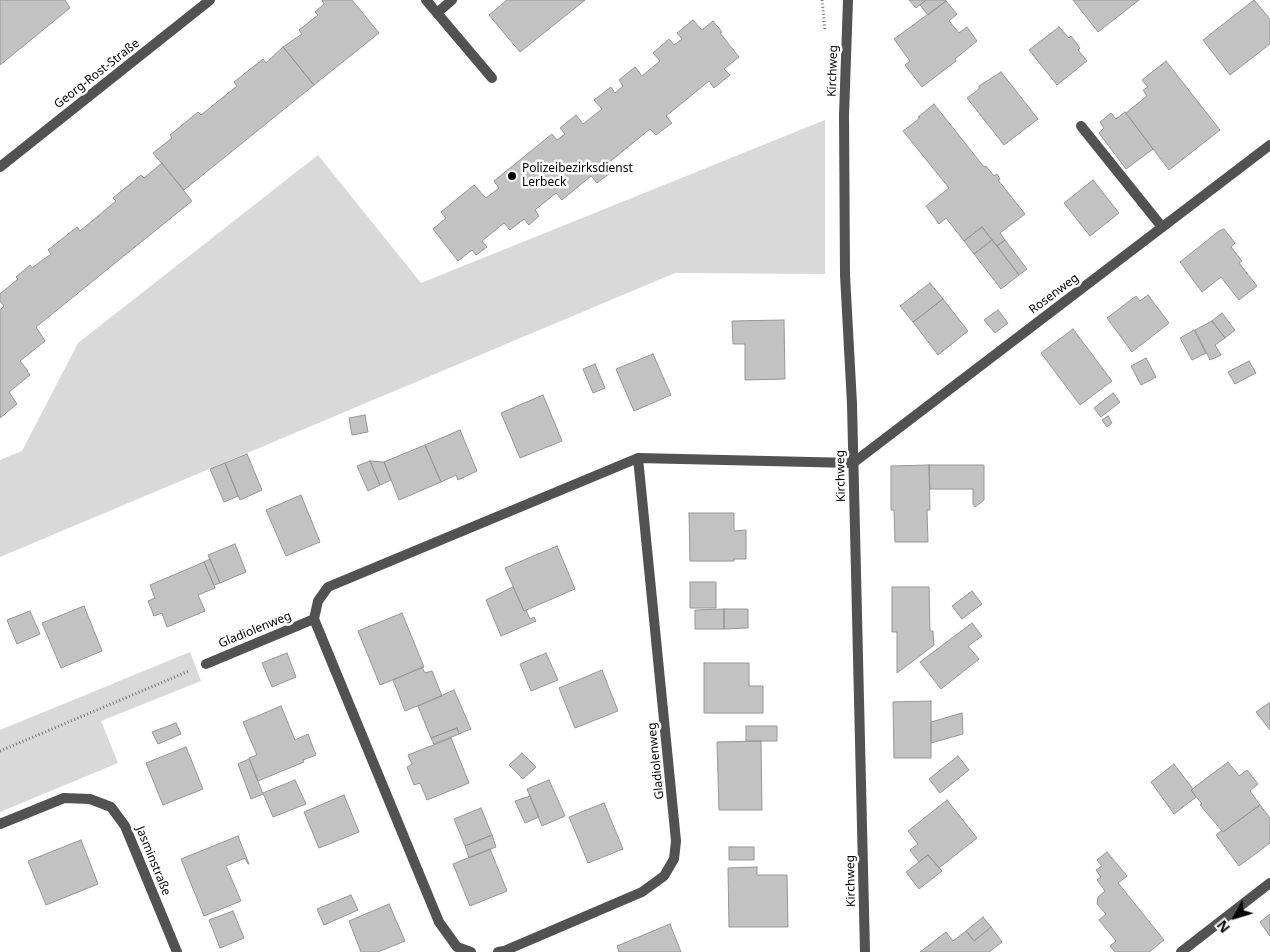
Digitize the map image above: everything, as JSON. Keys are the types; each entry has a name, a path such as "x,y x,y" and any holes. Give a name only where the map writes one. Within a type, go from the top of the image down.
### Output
{"street":[{"name":"Georg-Rost-Straße","path":"0,167 210,0"},
{"path":"426,0 492,78"},
{"path":"437,13 452,0"},
{"name":"Kirchweg","path":"848,0 844,88 845,275 852,404 865,952"},
{"path":"1081,126 1162,227"},
{"name":"Rosenweg","path":"853,462 1270,145"},
{"path":"471,952 457,947 439,922 314,619 318,601 328,587 638,458 853,462"},
{"name":"Gladiolenweg","path":"498,952 642,892 664,876 674,859 676,841 638,458"},
{"name":"Gladiolenweg","path":"206,664 314,619"},
{"name":"Jasminstraße","path":"0,824 64,798 90,799 110,807 126,826 177,952"},
{"path":"1181,952 1270,883"}],"path":[{"path":"0,751 206,664"}],"shaded area":[{"path":"825,120 825,274 675,273 0,557 0,460 22,451 78,343 318,155 421,283"},
{"path":"190,652 201,681 101,721 118,763 0,812 0,730"}],"building":[{"path":"0,0 65,0 70,8 0,65"},
{"path":"322,0 352,0 379,33 314,85 283,47 302,34 299,30 318,15 315,12 324,4"},
{"path":"507,0 585,0 520,52 489,15"},
{"path":"909,0 926,0 916,8"},
{"path":"926,0 946,1 928,15 920,5"},
{"path":"1073,0 1139,0 1098,32"},
{"path":"1254,0 1270,19 1270,44 1230,75 1203,40"},
{"path":"946,1 957,14 949,21 959,33 967,27 977,41 955,59 956,61 922,87 905,65 910,61 894,39"},
{"path":"693,20 702,30 713,21 739,57 724,69 730,75 714,88 709,81 666,116 672,123 656,135 650,129 607,164 613,171 597,183 591,176 562,200 556,193 535,210 539,216 529,225 524,219 510,230 504,223 482,241 487,247 476,255 472,250 458,261 433,229 446,218 441,212 474,185 486,198 499,188 494,181 552,134 557,140 565,134 560,128 576,115 583,124 602,109 594,100 611,87 615,93 623,86 619,80 635,67 642,76 660,61 653,53 669,39 674,45 682,39 677,33"},
{"path":"1059,27 1069,38 1071,36 1080,48 1078,50 1087,61 1057,85 1029,50"},
{"path":"283,47 314,85 184,190 153,153 172,138 170,135 198,112 201,115 237,86 234,82 263,59 266,63"},
{"path":"1166,61 1220,130 1169,170 1126,113 1147,96 1143,90 1148,87 1142,80"},
{"path":"1001,72 1038,119 1004,145 967,98 979,89 979,86"},
{"path":"934,104 984,167 986,166 994,176 997,174 1000,179 998,180 1025,214 1000,233 1005,240 997,246 982,227 964,241 946,218 939,224 926,206 949,188 903,131"},
{"path":"1125,112 1153,149 1126,169 1099,133 1104,128 1100,122 1111,113 1116,119"},
{"path":"162,163 192,201 36,327 45,341 20,361 30,375 9,392 17,404 0,418 0,310 4,306 0,301 0,294 18,279 16,277 30,265 32,268 51,254 48,250 77,227 80,231 116,201 113,198 141,175 144,178"},
{"path":"1093,180 1119,213 1090,236 1064,203"},
{"path":"982,227 992,240 974,254 964,241"},
{"path":"1224,229 1235,243 1231,247 1242,261 1239,263 1257,286 1239,300 1221,277 1202,292 1180,262"},
{"path":"992,240 1019,275 1001,289 974,254"},
{"path":"1005,240 1027,269 1019,275 997,246"},
{"path":"930,283 943,299 913,322 900,306"},
{"path":"1148,295 1169,323 1132,352 1107,318 1136,296 1140,301"},
{"path":"943,299 968,331 938,355 913,322"},
{"path":"998,310 1008,323 995,333 984,320"},
{"path":"1222,313 1235,330 1225,338 1212,321"},
{"path":"784,320 785,379 745,380 745,344 733,344 732,321"},
{"path":"1212,321 1225,338 1215,345 1221,355 1210,360 1195,330"},
{"path":"1073,329 1112,381 1080,405 1041,353"},
{"path":"1194,330 1206,353 1192,360 1180,338"},
{"path":"653,354 671,395 634,411 616,369"},
{"path":"1146,358 1156,377 1141,385 1131,366"},
{"path":"1249,361 1256,373 1235,384 1228,372"},
{"path":"595,364 605,388 593,393 583,369"},
{"path":"1113,393 1120,402 1101,417 1094,408"},
{"path":"543,395 562,441 520,458 501,413"},
{"path":"365,415 368,432 352,435 349,418"},
{"path":"1108,416 1112,423 1107,427 1102,420"},
{"path":"460,430 477,471 458,480 456,475 441,482 425,445"},
{"path":"425,445 441,482 399,500 384,462"},
{"path":"247,454 262,490 240,500 225,463"},
{"path":"370,461 384,462 391,480 380,485"},
{"path":"370,461 380,485 368,491 357,466"},
{"path":"225,463 238,496 224,502 210,469"},
{"path":"929,465 930,510 927,510 928,542 895,542 894,510 891,510 891,466"},
{"path":"929,465 984,465 984,500 975,507 973,504 973,489 930,489"},
{"path":"301,495 320,542 286,556 266,510"},
{"path":"689,513 734,513 734,531 746,530 746,559 734,559 734,561 690,561"},
{"path":"235,544 246,572 220,583 208,555"},
{"path":"557,546 575,589 524,611 505,568"},
{"path":"210,559 220,583 214,585 204,562"},
{"path":"204,562 215,588 198,595 205,611 167,627 162,613 154,616 148,601 155,598 150,585"},
{"path":"690,582 716,582 716,608 690,608"},
{"path":"513,587 524,611 526,610 530,619 534,617 536,621 501,636 486,600"},
{"path":"892,587 929,587 930,631 933,631 934,645 897,673 897,632 892,632"},
{"path":"972,591 982,604 962,619 952,606"},
{"path":"84,606 102,651 61,668 42,623"},
{"path":"724,609 748,609 748,628 724,629"},
{"path":"724,609 724,629 695,629 695,610"},
{"path":"30,611 40,634 17,644 7,620"},
{"path":"402,613 424,667 380,685 358,631"},
{"path":"972,623 982,636 968,646 979,659 941,689 920,662"},
{"path":"287,653 296,677 272,687 262,663"},
{"path":"546,653 558,680 531,691 520,664"},
{"path":"704,663 749,663 749,686 763,686 763,713 704,713"},
{"path":"422,667 425,673 432,671 442,696 405,711 393,680"},
{"path":"602,670 618,711 575,728 559,688"},
{"path":"454,690 471,729 459,734 457,728 431,738 418,706"},
{"path":"931,701 931,758 894,758 893,702"},
{"path":"1269,703 1270,705 1270,730 1256,712"},
{"path":"281,706 295,740 308,734 316,755 258,781 249,758 257,755 243,722"},
{"path":"962,713 963,734 931,743 931,722"},
{"path":"176,723 181,734 158,744 152,732"},
{"path":"746,726 777,726 777,741 746,741"},
{"path":"457,728 459,734 434,744 431,738"},
{"path":"451,738 469,783 427,800 420,783 414,785 407,767 412,764 408,755"},
{"path":"761,741 762,810 719,810 717,742"},
{"path":"186,747 203,789 163,805 146,763"},
{"path":"522,753 536,767 523,779 509,765"},
{"path":"958,756 969,770 940,793 929,779"},
{"path":"249,759 263,794 251,799 238,764"},
{"path":"1228,762 1239,776 1247,770 1258,784 1250,791 1260,805 1223,832 1200,805 1202,804 1191,790"},
{"path":"1174,764 1193,789 1191,790 1196,797 1174,814 1151,782"},
{"path":"295,780 306,804 273,817 263,793"},
{"path":"549,780 565,816 542,826 527,789"},
{"path":"344,795 359,832 319,848 304,812"},
{"path":"530,796 539,817 525,823 515,801"},
{"path":"947,800 977,838 939,868 928,855 919,862 910,850 918,844 908,831"},
{"path":"604,803 623,849 588,863 569,817"},
{"path":"1260,805 1270,818 1270,843 1239,866 1216,835"},
{"path":"481,808 492,835 465,846 454,819"},
{"path":"492,835 496,847 469,858 465,846"},
{"path":"238,836 249,864 245,858 226,866 241,901 204,916 181,859"},
{"path":"81,840 98,884 46,905 28,861"},
{"path":"729,847 754,847 754,860 729,860"},
{"path":"490,849 507,891 470,906 453,864"},
{"path":"1107,852 1127,876 1118,883 1164,940 1149,952 1115,952 1110,946 1116,941 1099,920 1106,914 1097,904 1098,897 1105,891 1097,880 1101,877 1096,870 1102,866 1097,860"},
{"path":"928,855 942,871 919,889 906,872"},
{"path":"757,867 757,875 787,875 788,927 729,927 728,868"},
{"path":"351,895 358,910 324,925 317,909"},
{"path":"389,904 405,941 378,952 361,952 349,921"},
{"path":"233,911 244,938 220,948 209,920"},
{"path":"1270,914 1270,936 1260,922"},
{"path":"983,917 991,927 974,941 966,931"},
{"path":"670,924 681,952 619,952 617,946"},
{"path":"991,927 1002,942 989,952 920,952 946,932 953,941 966,931 974,941"}],"place":[{"name":"Polizeibezirksdienst Lerbeck","path":"512,176"}]}
